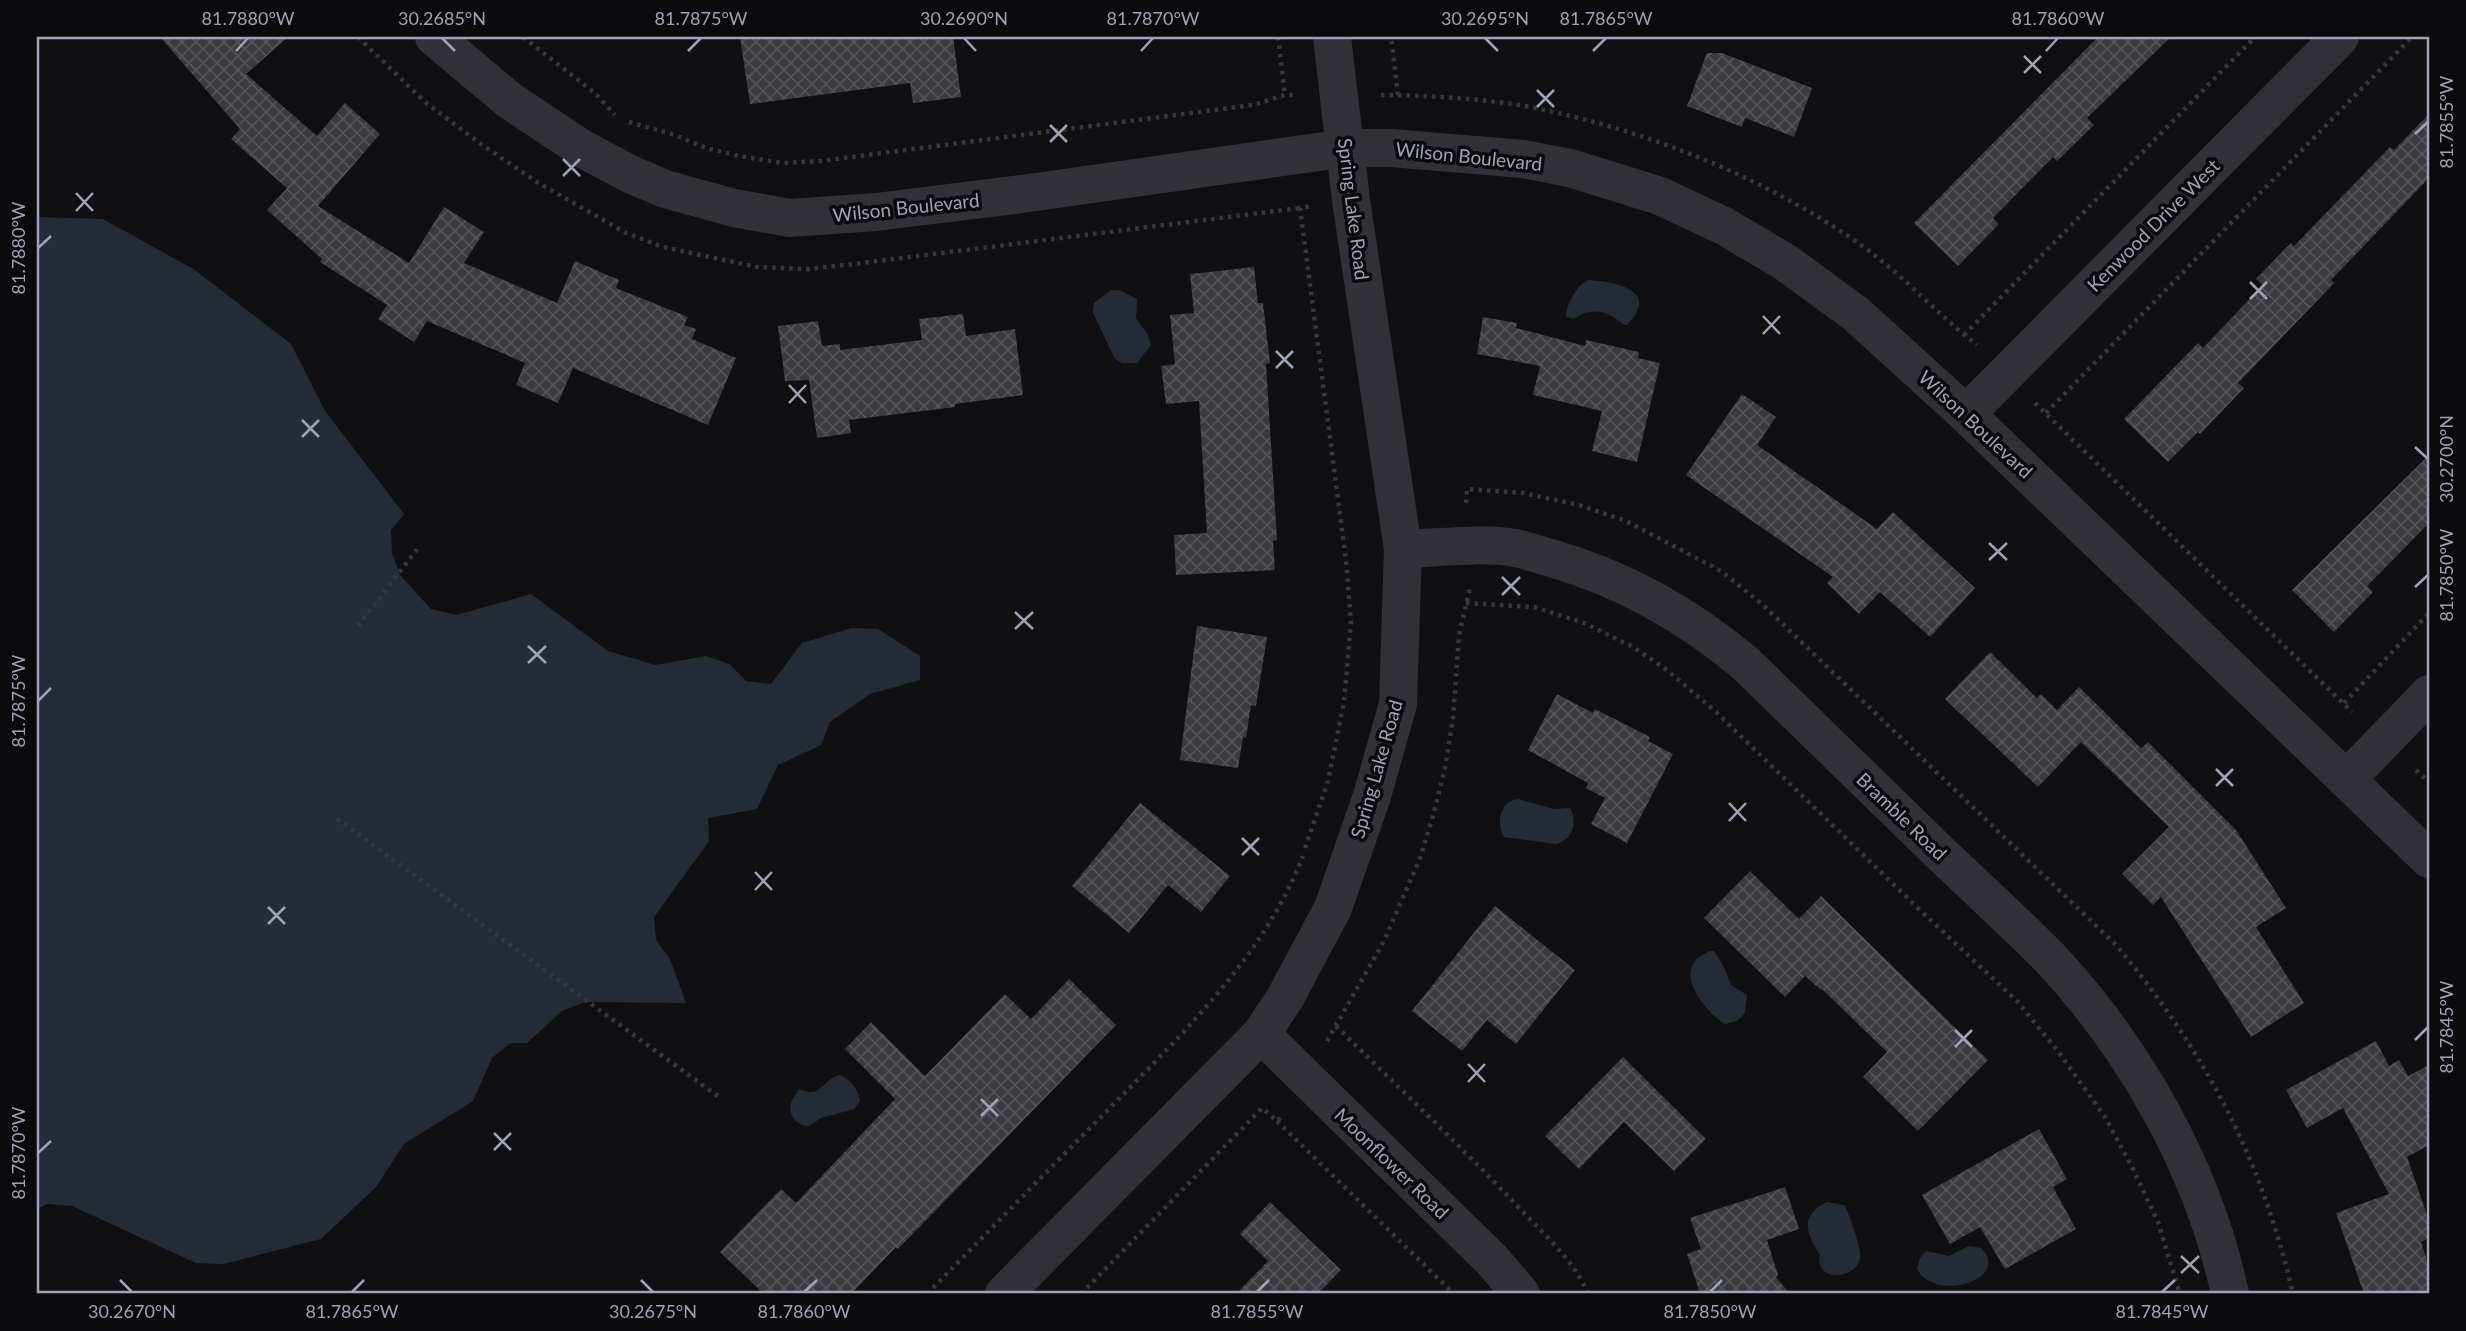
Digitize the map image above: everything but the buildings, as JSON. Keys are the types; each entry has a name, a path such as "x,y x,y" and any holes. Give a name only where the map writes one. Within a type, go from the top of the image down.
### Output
{"street":[{"name":"Wilson Boulevard","path":"434,37 509,100 581,148 630,174 665,189 734,208 790,218 876,212 1022,194 1346,148 1391,148 1523,159 1570,168 1660,196 1724,226 1786,262 1856,314 1966,414 2429,859"},
{"name":"Spring Lake Road","path":"1004,1294 1261,1034 1285,998 1333,908 1376,783 1398,704 1403,550 1351,200 1332,37"},
{"name":"Kenwood Drive West","path":"1966,414 2340,37"},
{"name":"Bramble Road","path":"1403,550 1514,548 1585,568 1648,596 1711,634 1746,664 2050,959 2096,1013 2138,1071 2182,1151 2222,1260 2230,1294"},
{"path":"2347,779 2429,694"},
{"name":"Moonflower Road","path":"1261,1034 1492,1260 1521,1294"}],"path":[{"path":"523,37 596,94 612,113 630,123 675,135 706,148 783,163 834,159 1253,105 1284,95 1339,95"},
{"path":"1278,37 1284,95"},
{"path":"1964,335 2255,37"},
{"path":"2046,413 2412,37"},
{"path":"927,1294 1186,1030 1237,969 1265,928 1301,860 1328,782 1344,702 1350,622 1346,560 1300,208 1351,200"},
{"path":"358,626 419,547"},
{"path":"1466,603 1510,604 1546,611 1596,629 1667,670 1716,712 2017,1001 2060,1054 2105,1117 2133,1167 2158,1222 2180,1294"},
{"path":"2344,703 2429,612"},
{"path":"337,818 719,1097"},
{"path":"1336,1026 1482,1168 1557,1248 1583,1282 1588,1294"},
{"path":"1276,1121 1454,1294"}],"shaded area":[{"path":"37,217 103,219 195,270 291,344 325,411 404,514 391,530 392,553 400,575 431,609 456,615 531,594 608,651 655,665 706,656 729,664 746,681 771,684 802,643 852,628 878,629 920,656 920,680 870,694 830,722 821,745 778,765 757,809 708,818 709,841 654,917 656,940 670,959 686,1003 585,1002 562,1011 527,1043 510,1043 492,1058 473,1101 404,1144 376,1187 321,1239 223,1264 196,1263 72,1206 47,1204 37,1209"},
{"path":"1589,280 1622,286 1637,296 1639,304 1636,313 1627,325 1612,316 1593,311 1574,319 1566,317 1573,296 1580,286"},
{"path":"1111,290 1119,290 1137,299 1136,318 1148,335 1151,345 1137,363 1122,363 1115,359 1093,313 1094,303"},
{"path":"1518,799 1554,809 1570,808 1574,824 1570,835 1556,844 1504,837 1500,826 1501,814 1507,804"},
{"path":"1714,951 1724,967 1731,985 1747,995 1745,1013 1737,1021 1725,1024 1718,1019 1697,995 1693,986 1691,968 1697,959"},
{"path":"841,1075 858,1093 860,1101 854,1109 821,1118 809,1126 800,1124 793,1118 790,1105 799,1089 814,1092 832,1078"},
{"path":"1827,1202 1844,1205 1859,1248 1860,1259 1857,1266 1844,1274 1829,1274 1823,1270 1820,1255 1809,1233 1812,1213"},
{"path":"1969,1246 1981,1248 1988,1259 1987,1269 1980,1277 1968,1283 1940,1285 1927,1279 1917,1269 1920,1258 1926,1251 1949,1256"}]}
